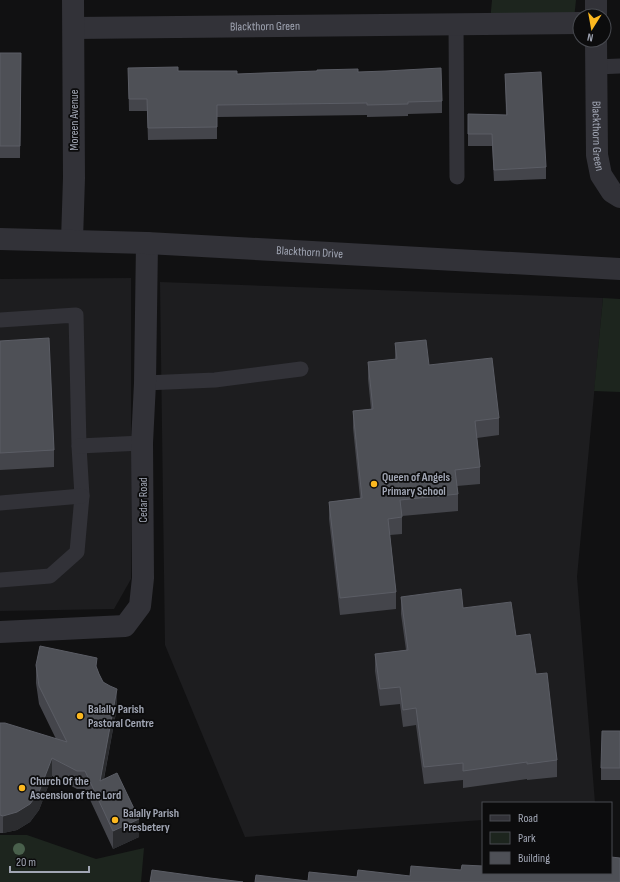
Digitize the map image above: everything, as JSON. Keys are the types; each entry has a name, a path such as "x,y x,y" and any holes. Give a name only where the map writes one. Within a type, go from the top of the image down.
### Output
{"street":[{"name":"Moreen Avenue","path":"72,240 74,178 74,0"},
{"name":"Blackthorn Green","path":"74,28 572,23"},
{"name":"Blackthorn Green","path":"596,48 597,155 601,175 612,192 620,197"},
{"name":"Blackthorn Drive","path":"0,239 147,243 620,269"},
{"name":"Cedar Road","path":"0,632 125,626 140,606 143,578 142,443 145,384 147,243"}],"lane":[{"path":"456,24 457,177"},
{"path":"596,67 620,66"},
{"path":"0,320 76,315 79,446 82,496 77,552 50,576 0,580"},
{"path":"145,384 215,380 301,369"},
{"path":"79,446 142,443"},
{"path":"0,503 82,496"}],"shaded area":[{"path":"131,278 131,579 114,609 0,611 0,279"},
{"name":"Queen of Angels Primary School","path":"160,282 603,298 577,577 595,802 482,802 482,820 245,837 165,645"}],"green space":[{"path":"492,0 576,0 575,8 572,8 572,19 490,22"},
{"path":"603,298 620,299 620,392 594,391"},
{"path":"0,835 27,835 96,859 144,848 141,882 0,882"}],"building":[{"path":"0,53 21,53 20,146 0,146"},
{"path":"178,67 178,71 237,71 237,74 317,70 358,69 358,72 441,68 442,101 367,105 367,103 217,105 217,127 148,128 147,99 129,99 128,68"},
{"path":"541,72 546,167 494,170 492,134 468,134 468,114 507,115 505,74"},
{"path":"49,338 54,450 0,453 0,341"},
{"path":"426,340 429,365 492,358 499,418 475,421 480,467 455,470 458,494 400,500 402,517 388,519 396,592 340,598 329,502 362,498 353,411 373,409 368,362 397,359 395,343"},
{"path":"461,589 463,608 511,602 516,636 530,634 536,674 547,673 557,760 527,764 527,762 463,771 463,763 424,767 416,708 403,710 400,687 380,689 375,654 408,650 401,597"},
{"path":"40,646 97,658 96,666 103,682 117,689 100,781 117,773 139,819 113,831 85,771 77,771 52,758 39,792 30,804 17,812 3,816 0,815 0,723 5,723 67,742 39,686 36,665"},
{"path":"602,731 620,731 620,768 601,768"},
{"path":"612,857 620,858 620,882 255,882 256,875 308,881 309,872 357,877 358,870 410,876 411,866 461,870 462,865 482,866 482,874 612,874"},
{"path":"152,870 210,878 243,882 150,882"}],"place":[{"name":"Queen of Angels Primary School","path":"374,484"},
{"name":"Balally Parish Pastoral Centre","path":"80,716"},
{"name":"Church Of the Ascension of the Lord","path":"22,788"},
{"name":"Balally Parish Presbetery","path":"115,820"}]}
